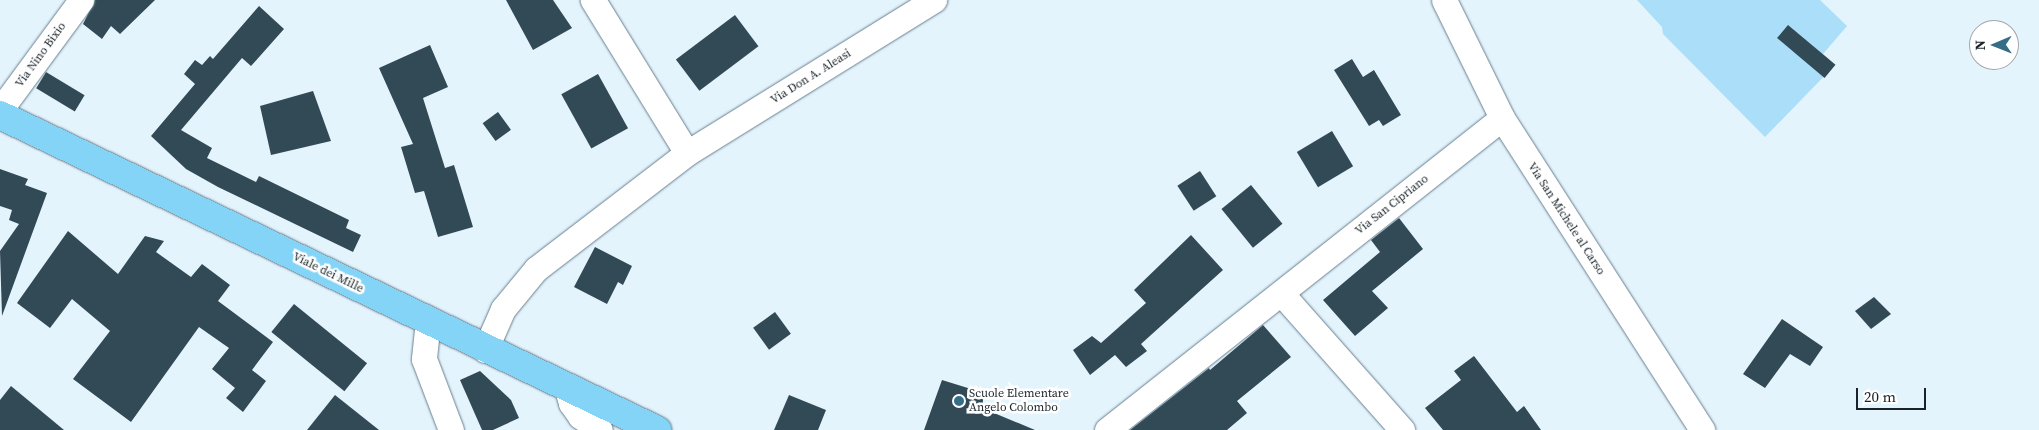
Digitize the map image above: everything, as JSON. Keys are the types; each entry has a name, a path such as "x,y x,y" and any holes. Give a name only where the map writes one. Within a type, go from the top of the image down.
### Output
{"main road":[{"name":"Viale dei Mille","path":"0,115 428,320 485,350 657,430"}],"street":[{"name":"Via Nino Bixio","path":"0,110 81,0"},
{"path":"593,0 687,153"},
{"name":"Via Don A. Aleasi","path":"485,350 503,309 536,269 687,153 934,0"},
{"name":"Via San Michele al Carso","path":"1444,0 1502,118 1702,430"},
{"name":"Via San Cipriano","path":"1107,430 1502,118"},
{"path":"1281,293 1402,430"},
{"path":"428,320 424,359 451,430"},
{"path":"568,389 571,403 580,416 600,430"}],"shaded area":[{"path":"1637,0 1820,0 1847,26 1823,54 1835,65 1765,137 1663,34 1662,27"}],"building":[{"path":"95,0 155,0 120,34 111,26 102,39 83,24"},
{"path":"506,0 553,0 572,28 533,50"},
{"path":"259,6 284,29 251,66 242,58 181,130 212,148 207,158 256,182 259,176 349,220 346,228 361,235 353,252 218,187 186,169 151,136 195,84 184,74 195,60 202,65 210,56 213,59"},
{"path":"735,15 758,46 699,91 676,60"},
{"path":"1788,25 1835,65 1825,78 1777,38"},
{"path":"430,45 448,87 423,98 445,168 454,165 473,227 438,237 424,191 415,193 401,147 413,144 379,68"},
{"path":"1352,59 1363,77 1374,70 1401,115 1383,126 1379,120 1369,126 1334,70"},
{"path":"46,72 85,95 75,111 36,88"},
{"path":"598,74 628,128 591,149 561,94"},
{"path":"313,91 331,141 271,155 260,106"},
{"path":"498,112 511,130 496,141 483,123"},
{"path":"1332,131 1353,166 1318,187 1297,152"},
{"path":"0,169 28,179 25,185 47,193 2,316 0,251 19,224 9,220 12,210 0,206"},
{"path":"1200,171 1216,196 1194,211 1177,186"},
{"path":"1251,185 1282,224 1253,248 1221,209"},
{"path":"1399,218 1423,249 1372,291 1388,308 1355,336 1323,300 1380,252 1371,240"},
{"path":"68,231 118,274 145,236 164,241 156,252 191,277 202,264 230,285 218,301 273,342 252,370 266,381 243,412 226,398 235,388 212,369 229,348 199,327 131,422 73,379 110,331 72,299 50,328 17,303"},
{"path":"1191,235 1223,270 1141,344 1147,351 1126,367 1115,355 1090,375 1073,350 1092,336 1101,343 1146,303 1134,290"},
{"path":"595,247 632,266 623,285 618,282 607,304 574,287"},
{"path":"1874,297 1891,314 1871,329 1855,311"},
{"path":"294,304 367,363 344,391 271,332"},
{"path":"775,312 791,334 769,350 753,328"},
{"path":"1782,319 1823,347 1810,366 1790,354 1765,388 1743,374"},
{"path":"1263,325 1291,357 1237,401 1247,413 1227,430 1130,430 1209,368 1210,370"},
{"path":"1474,356 1517,412 1524,406 1541,430 1443,430 1425,408 1461,380 1454,371"},
{"path":"480,371 511,400 519,418 493,430 482,430 460,380"},
{"name":"Scuole Elementare Angelo Colombo","path":"942,380 984,393 982,408 1035,430 924,430"},
{"path":"11,386 64,430 0,430 0,400"},
{"path":"335,395 379,430 307,430"},
{"path":"789,395 826,410 818,430 774,430"}],"place":[{"name":"Scuole Elementare Angelo Colombo","path":"959,401"}]}
